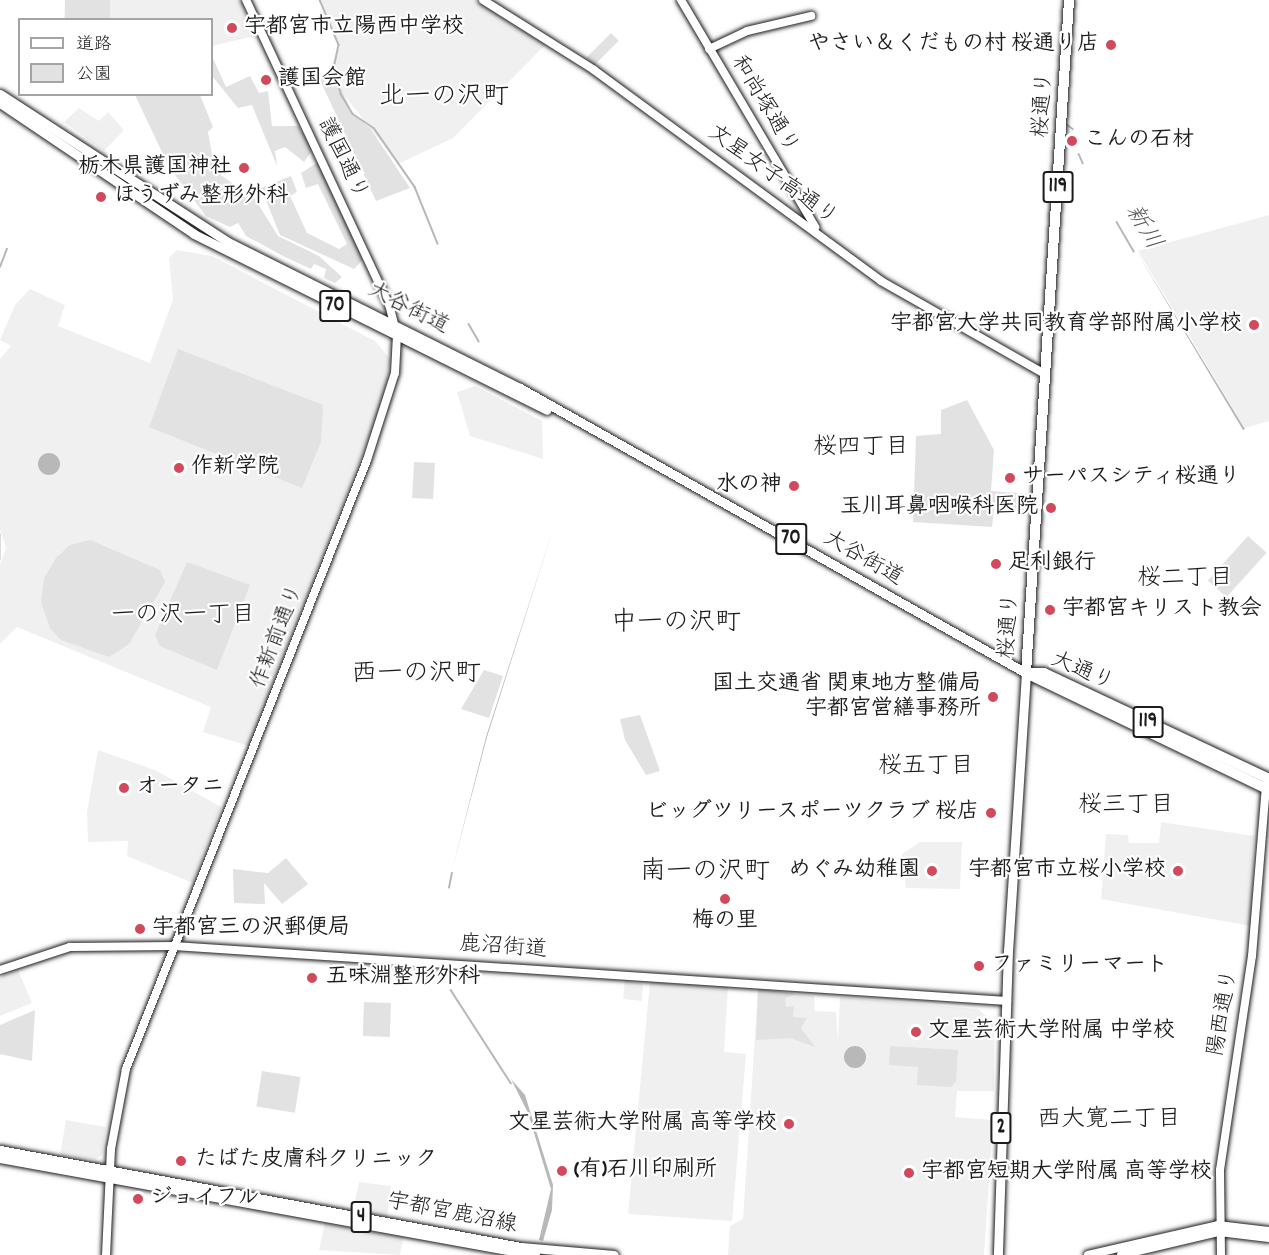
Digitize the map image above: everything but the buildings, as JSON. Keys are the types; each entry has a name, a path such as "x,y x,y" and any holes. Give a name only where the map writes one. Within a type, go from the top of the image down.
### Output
{"highway":[{"name":"桜通り","path":"1026,673 1069,0"},
{"name":"大通り","path":"1026,673 1268,784"}],"main road":[{"name":"大谷街道","path":"0,94 197,224 395,324 553,411 758,519 1026,673"},
{"name":"大谷街道","path":"0,103 194,234 534,406 553,411"},
{"name":"桜通り","path":"998,1255 1006,1001 1026,673"},
{"name":"宇都宮鹿沼線","path":"0,1150 536,1255"},
{"name":"宇都宮鹿沼線","path":"0,1158 109,1173 521,1247 614,1255"}],"street":[{"name":"護国通り","path":"246,0 350,215 395,324 397,336"},
{"name":"文星女子高通り","path":"483,0 594,70 816,229 881,281 1045,374"},
{"name":"和尚塚通り","path":"681,0 816,229"},
{"path":"709,49 747,31 812,16"},
{"name":"作新前通り","path":"106,1255 109,1173 126,1069 383,416 395,373 397,336"},
{"name":"陽西通り","path":"1221,1255 1219,1228 1221,1159 1255,931 1268,784"},
{"name":"鹿沼街道","path":"0,970 70,947 174,945 1006,1001"},
{"path":"1088,1255 1219,1228 1269,1231"},
{"path":"1121,1255 1219,1228 1269,1238"}],"shaded area":[{"name":"宇都宮市立陽西中学校","path":"65,0 240,0 255,36 213,46 213,18 64,18"},
{"path":"319,0 475,0 547,43 453,138 398,164 338,87 332,64 340,46"},
{"path":"79,108 99,121 108,112 124,130 104,151 64,122"},
{"path":"1269,215 1269,421 1245,428 1138,251"},
{"name":"作新学院","path":"177,250 212,256 375,341 391,360 381,406 249,746 203,732 211,707 17,627 0,644 0,564 6,548 0,529 0,359 11,346 0,340 15,305 30,289 65,305 58,326 150,363 173,299 169,258"},
{"path":"1136,251 1245,429 1243,430"},
{"path":"475,386 542,421 543,459 470,436 457,392"},
{"path":"45,453 53,453 60,460 60,468 53,475 45,475 38,468 38,460"},
{"path":"556,520 487,737 451,874 486,737"},
{"path":"98,750 157,771 221,807 193,883 127,856 128,841 88,842 87,812"},
{"name":"宇都宮市立桜小学校","path":"1161,822 1254,836 1251,926 1101,899 1106,834 1128,835 1129,843 1159,843"},
{"name":"めぐみ幼稚園","path":"920,842 962,842 960,889 906,888 902,854"},
{"path":"18,970 32,1003 0,1016 0,977"},
{"path":"625,980 643,984 642,1001 623,999"},
{"path":"650,982 728,986 724,1052 746,1054 732,1221 628,1214"},
{"name":"文星芸術大学附属 高等学校","path":"758,989 814,996 815,1011 836,1012 838,1040 840,997 978,1009 994,1023 994,1091 957,1091 955,1117 993,1120 984,1255 728,1255 730,1226 743,1219"},
{"path":"855,1046 863,1049 866,1057 863,1065 855,1068 847,1065 844,1057 847,1049"},
{"path":"511,1079 525,1095 553,1185 552,1210 543,1241 539,1240 551,1189 528,1113"},
{"path":"66,1120 106,1127 102,1155 95,1160 60,1155"},
{"path":"359,1182 391,1186 387,1217 353,1210"},
{"path":"325,1223 403,1237 400,1255 319,1250"}],"green space":[{"path":"65,0 110,0 110,18 65,18"},
{"path":"611,33 619,41 594,66 586,58"},
{"path":"213,58 226,87 250,76 259,93 268,91 272,126 298,126 313,149 304,162 285,147 275,151 277,166 252,105 238,108 213,77"},
{"path":"334,74 353,114 370,128 410,188 376,201 320,80"},
{"path":"135,96 200,96 213,127 208,132 215,171 255,199 278,236 319,256 342,277 335,283 324,278 326,269 314,264 311,269 285,257 246,236 238,223 230,227 206,216 169,167"},
{"path":"320,161 364,258 354,269 280,235 261,188 291,176 297,192 290,196 307,233 339,249 347,244 318,184 306,188 301,173"},
{"path":"178,349 323,405 321,442 302,488 149,427"},
{"path":"967,400 994,450 991,491 1030,494 1029,513 994,509 992,527 913,522 916,436 941,434 941,410"},
{"path":"414,462 435,463 433,499 412,498"},
{"path":"1248,536 1267,553 1226,597 1208,581"},
{"path":"90,540 160,570 165,582 129,644 109,657 61,640 50,628 41,602 44,578 56,558 70,545"},
{"path":"187,562 250,585 217,670 160,646 155,635"},
{"path":"484,670 503,676 489,718 461,709"},
{"path":"640,715 660,771 646,775 625,740 620,719"},
{"path":"286,858 308,884 282,904 264,883 265,904 234,903 233,869 268,873"},
{"path":"758,989 796,994 785,998 786,1007 794,1006 793,1017 807,1018 801,1028 815,1047 790,1038 756,1040"},
{"path":"364,1002 391,1003 390,1037 363,1036"},
{"path":"35,1010 32,1061 0,1054 0,1025"},
{"path":"890,1046 958,1050 956,1081 951,1087 917,1085 918,1067 889,1065"},
{"path":"262,1071 301,1077 295,1113 256,1107"}],"waterway":[{"path":"320,0 339,45 334,69 341,94 353,114 374,128 415,187 438,244"},
{"name":"新川","path":"1065,123 1073,129"},
{"name":"新川","path":"1079,154 1083,163"},
{"name":"新川","path":"1117,222 1134,251"},
{"path":"0,267 7,249"},
{"path":"469,324 479,341"},
{"path":"0,534 0,559"},
{"path":"449,888 452,873"},
{"path":"451,990 511,1083"}],"place":[{"name":"宇都宮市立陽西中学校","path":"232,28"},
{"name":"やさい＆くだもの村 桜通り店","path":"1111,45"},
{"name":"護国会館","path":"266,80"},
{"name":"こんの石材","path":"1072,141"},
{"name":"栃木県護国神社","path":"244,168"},
{"name":"ほうずみ整形外科","path":"101,197"},
{"name":"宇都宮大学共同教育学部附属小学校","path":"1254,325"},
{"name":"作新学院","path":"179,468"},
{"name":"サーパスシティ桜通り","path":"1010,478"},
{"name":"水の神","path":"794,486"},
{"name":"玉川耳鼻咽喉科医院","path":"1051,508"},
{"name":"足利銀行","path":"996,564"},
{"name":"宇都宮キリスト教会","path":"1050,610"},
{"name":"国土交通省 関東地方整備局 宇都宮営繕事務所","path":"993,697"},
{"name":"オータニ","path":"124,788"},
{"name":"ビッグツリースポーツクラブ 桜店","path":"991,813"},
{"name":"めぐみ幼稚園","path":"932,871"},
{"name":"宇都宮市立桜小学校","path":"1178,871"},
{"name":"梅の里","path":"725,899"},
{"name":"宇都宮三の沢郵便局","path":"140,929"},
{"name":"ファミリーマート","path":"979,966"},
{"name":"五味淵整形外科","path":"312,978"},
{"name":"文星芸術大学附属 中学校","path":"916,1032"},
{"name":"文星芸術大学附属 高等学校","path":"789,1124"},
{"name":"たばた皮膚科クリニック","path":"181,1161"},
{"name":"(有)石川印刷所","path":"562,1171"},
{"name":"宇都宮短期大学附属 高等学校","path":"909,1173"},
{"name":"ジョイフル","path":"138,1199"}],"district":[{"name":"北一の沢町","path":"444,98"},
{"name":"桜四丁目","path":"861,449"},
{"name":"桜二丁目","path":"1185,580"},
{"name":"一の沢一丁目","path":"183,617"},
{"name":"中一の沢町","path":"676,624"},
{"name":"西一の沢町","path":"416,675"},
{"name":"桜五丁目","path":"926,768"},
{"name":"桜三丁目","path":"1126,807"},
{"name":"南一の沢町","path":"705,873"},
{"name":"西大寛二丁目","path":"1109,1121"}]}
